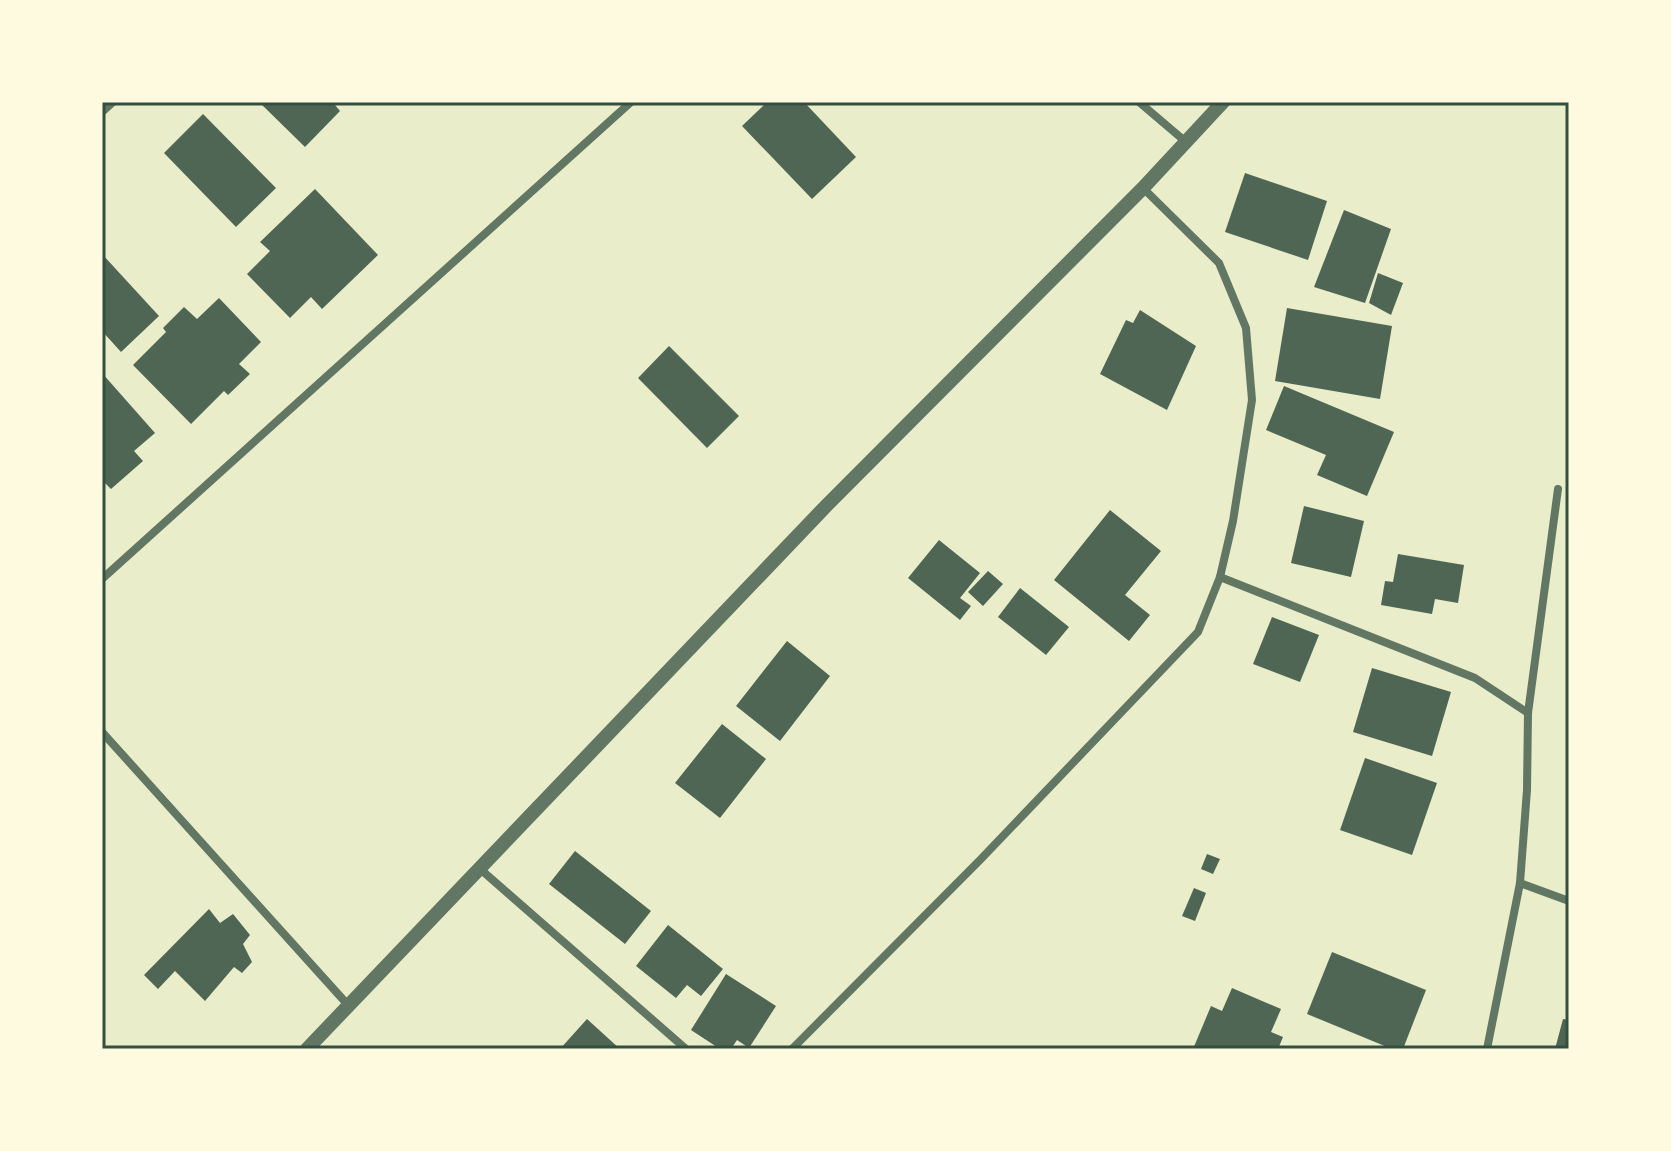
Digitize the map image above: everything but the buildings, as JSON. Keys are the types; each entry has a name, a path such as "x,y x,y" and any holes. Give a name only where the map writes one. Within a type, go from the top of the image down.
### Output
{"street":[{"path":"102,112 113,102"},
{"path":"102,579 631,102"},
{"path":"1139,102 1186,142"},
{"path":"307,1049 827,505 1143,188 1223,102"},
{"path":"792,1049 980,860 1198,632 1220,577 1233,521 1252,400 1246,328 1219,263 1143,188"},
{"path":"1487,1049 1520,883 1527,790 1528,713 1558,489"},
{"path":"1220,577 1475,678 1528,713"},
{"path":"102,732 348,1005"},
{"path":"479,867 686,1049"},
{"path":"1520,883 1569,901"}]}
